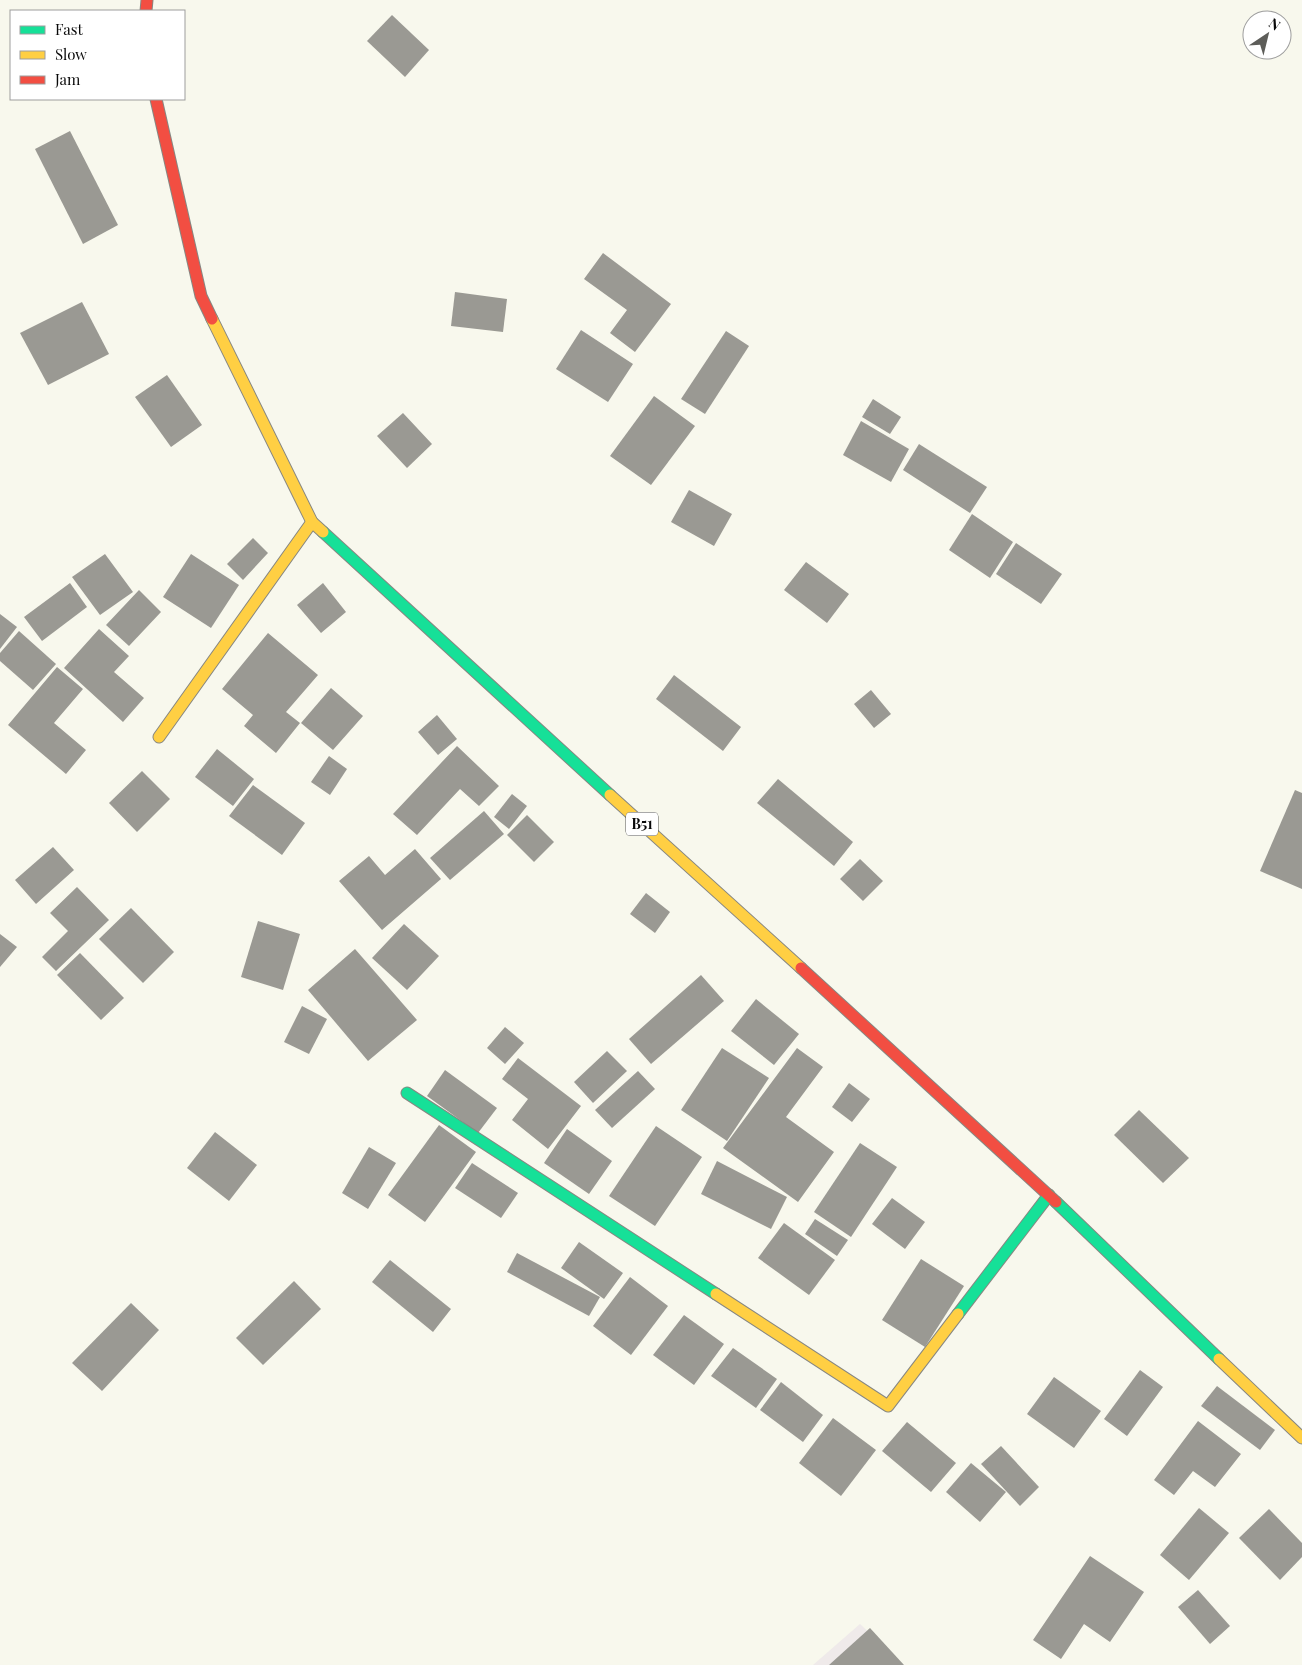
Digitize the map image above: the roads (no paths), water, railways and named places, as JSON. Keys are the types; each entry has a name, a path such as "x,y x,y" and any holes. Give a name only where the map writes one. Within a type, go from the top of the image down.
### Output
{"main road":[{"name":"B51","path":"156,100 201,296 312,522 1049,1196 1302,1438"},
{"path":"159,737 312,522"},
{"path":"407,1093 888,1406 1049,1196"}]}
